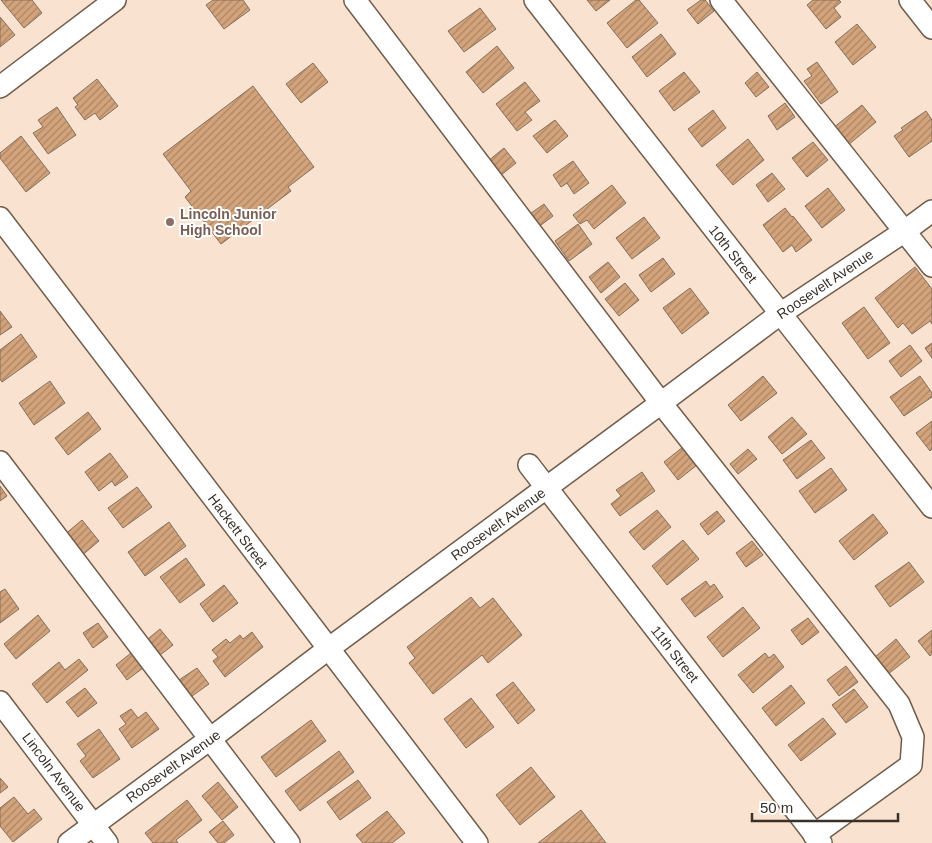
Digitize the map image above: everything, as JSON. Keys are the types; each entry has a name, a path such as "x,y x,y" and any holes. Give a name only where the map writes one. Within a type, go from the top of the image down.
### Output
{"street":[{"path":"0,86 115,0"},
{"path":"355,0 662,403 900,704 913,737 911,765 818,839"},
{"name":"10th Street","path":"535,0 932,507"},
{"path":"721,0 932,266"},
{"path":"910,0 932,28"},
{"name":"Roosevelt Avenue","path":"68,843 780,314 932,211"},
{"name":"Hackett Street","path":"0,218 477,843"},
{"path":"0,462 289,843"},
{"name":"11th Street","path":"529,465 818,839"},
{"name":"Lincoln Avenue","path":"0,702 107,843"}],"building":[{"path":"1,0 32,0 42,13 24,28"},
{"path":"213,0 243,0 250,10 224,29 206,5"},
{"path":"587,0 610,0 596,11"},
{"path":"636,0 639,0 658,23 627,48 607,23"},
{"path":"701,0 705,0 714,11 698,24 687,10"},
{"path":"813,0 839,0 841,2 834,8 841,17 826,29 807,5"},
{"path":"480,8 496,29 464,52 448,31"},
{"path":"0,17 15,35 0,47"},
{"path":"857,24 876,47 853,65 835,42"},
{"path":"661,34 676,54 647,77 632,57"},
{"path":"497,46 514,68 483,93 466,72"},
{"path":"817,62 838,92 821,104 804,81 812,76 807,69"},
{"path":"313,63 328,82 301,103 286,84"},
{"path":"684,72 700,92 674,111 659,91"},
{"path":"757,72 769,87 756,97 745,83"},
{"path":"97,79 118,106 100,120 95,113 85,120 75,107 78,105 73,98"},
{"path":"525,82 540,101 525,112 532,120 517,131 496,104"},
{"path":"253,86 314,167 288,187 291,191 221,244 185,197 191,191 163,154"},
{"path":"785,103 795,117 777,130 768,116"},
{"path":"862,105 876,122 842,150 828,132"},
{"path":"57,107 76,135 48,154 33,133 43,127 38,120"},
{"path":"713,110 726,128 702,147 688,129"},
{"path":"926,111 932,120 932,141 909,157 894,136 903,130 901,128"},
{"path":"555,120 568,136 547,153 533,136"},
{"path":"21,136 50,173 26,192 0,158 0,153"},
{"path":"748,139 764,160 733,185 716,165"},
{"path":"813,142 828,160 807,177 792,158"},
{"path":"504,148 516,163 500,176 488,161"},
{"path":"573,161 589,183 574,194 567,183 561,187 553,175"},
{"path":"772,173 785,189 768,202 756,185"},
{"path":"612,185 626,203 594,229 587,220 580,224 573,215"},
{"path":"828,188 845,210 822,228 805,206"},
{"path":"544,204 553,216 537,228 527,216"},
{"path":"785,208 812,240 796,252 792,245 783,252 763,225"},
{"path":"644,217 660,238 632,259 616,238"},
{"path":"578,224 592,244 569,261 555,241"},
{"path":"663,258 675,274 651,292 639,275"},
{"path":"608,262 620,277 601,293 589,277"},
{"path":"915,267 932,289 932,324 930,321 912,334 903,323 898,328 875,298"},
{"path":"625,283 639,300 619,316 605,299"},
{"path":"690,288 709,313 682,334 663,308"},
{"path":"864,307 890,343 868,359 842,323"},
{"path":"0,311 12,327 0,335"},
{"path":"21,334 37,357 2,382 0,379 0,350"},
{"path":"932,343 932,358 925,348"},
{"path":"910,345 922,361 901,377 889,361"},
{"path":"763,376 777,393 741,421 728,405"},
{"path":"920,376 932,393 932,397 904,416 890,397"},
{"path":"50,381 65,403 34,425 19,403"},
{"path":"88,412 101,429 68,455 55,438"},
{"path":"792,417 807,434 782,454 768,437"},
{"path":"932,421 932,449 930,451 916,433"},
{"path":"811,440 825,458 797,479 783,460"},
{"path":"683,447 697,465 678,480 664,462"},
{"path":"748,449 757,459 738,474 730,464"},
{"path":"110,453 128,477 115,486 112,481 99,491 85,472"},
{"path":"831,468 847,490 815,513 799,491"},
{"path":"642,472 655,491 620,516 611,504 621,496 616,490"},
{"path":"0,486 7,496 0,501"},
{"path":"137,487 152,507 123,528 108,508"},
{"path":"657,510 671,527 644,550 629,532"},
{"path":"717,511 725,521 708,535 700,524"},
{"path":"873,514 888,533 854,560 839,541"},
{"path":"82,520 99,541 80,557 63,536"},
{"path":"169,522 186,546 145,576 128,552"},
{"path":"683,540 699,559 667,585 652,566"},
{"path":"752,541 763,555 746,567 736,553"},
{"path":"186,558 205,585 180,603 160,577"},
{"path":"909,562 924,582 890,607 875,586"},
{"path":"706,581 710,587 714,584 723,597 695,617 681,599"},
{"path":"224,585 238,603 213,622 200,604"},
{"path":"5,589 19,609 0,623 0,592"},
{"path":"471,597 480,608 493,598 522,635 488,663 482,655 433,694 409,663 415,658 407,647"},
{"path":"743,607 760,628 723,657 707,637"},
{"path":"38,615 50,631 16,659 4,644"},
{"path":"808,618 819,632 802,645 791,630"},
{"path":"98,623 108,637 93,648 83,633"},
{"path":"160,629 173,645 155,659 143,643"},
{"path":"932,630 932,654 930,656 918,641"},
{"path":"252,632 263,647 225,677 213,661 218,657 212,650 226,639 230,643 240,635 243,639"},
{"path":"896,639 910,657 888,674 875,657"},
{"path":"131,653 143,668 127,680 116,665"},
{"path":"765,653 769,658 774,654 784,667 753,693 738,675"},
{"path":"79,659 88,670 47,703 32,684 59,662 65,670"},
{"path":"846,666 858,682 839,696 827,680"},
{"path":"197,668 209,684 185,701 173,684"},
{"path":"513,682 535,710 518,724 496,695"},
{"path":"791,685 805,703 776,726 762,708"},
{"path":"85,688 97,703 78,717 66,702"},
{"path":"854,689 868,707 846,723 832,705"},
{"path":"471,698 494,727 466,748 444,719"},
{"path":"131,709 138,718 146,712 159,729 132,748 119,729 126,724 120,716"},
{"path":"823,718 836,734 801,761 788,745"},
{"path":"311,720 326,741 276,777 261,757"},
{"path":"99,729 120,759 93,778 80,761 86,756 77,744"},
{"path":"339,751 354,772 300,811 285,791"},
{"path":"531,767 555,797 520,825 496,795"},
{"path":"0,778 8,787 0,793"},
{"path":"358,780 371,798 340,820 327,802"},
{"path":"218,782 238,807 222,820 202,796"},
{"path":"14,797 28,814 34,809 42,819 13,842 0,826 0,808"},
{"path":"187,800 202,820 176,840 178,843 153,843 145,833"},
{"path":"581,810 606,843 538,843"},
{"path":"387,811 405,833 392,843 363,843 356,835"},
{"path":"223,821 234,835 224,843 218,843 209,832"}],"place":[{"name":"Lincoln Junior High School","path":"170,222"}]}
